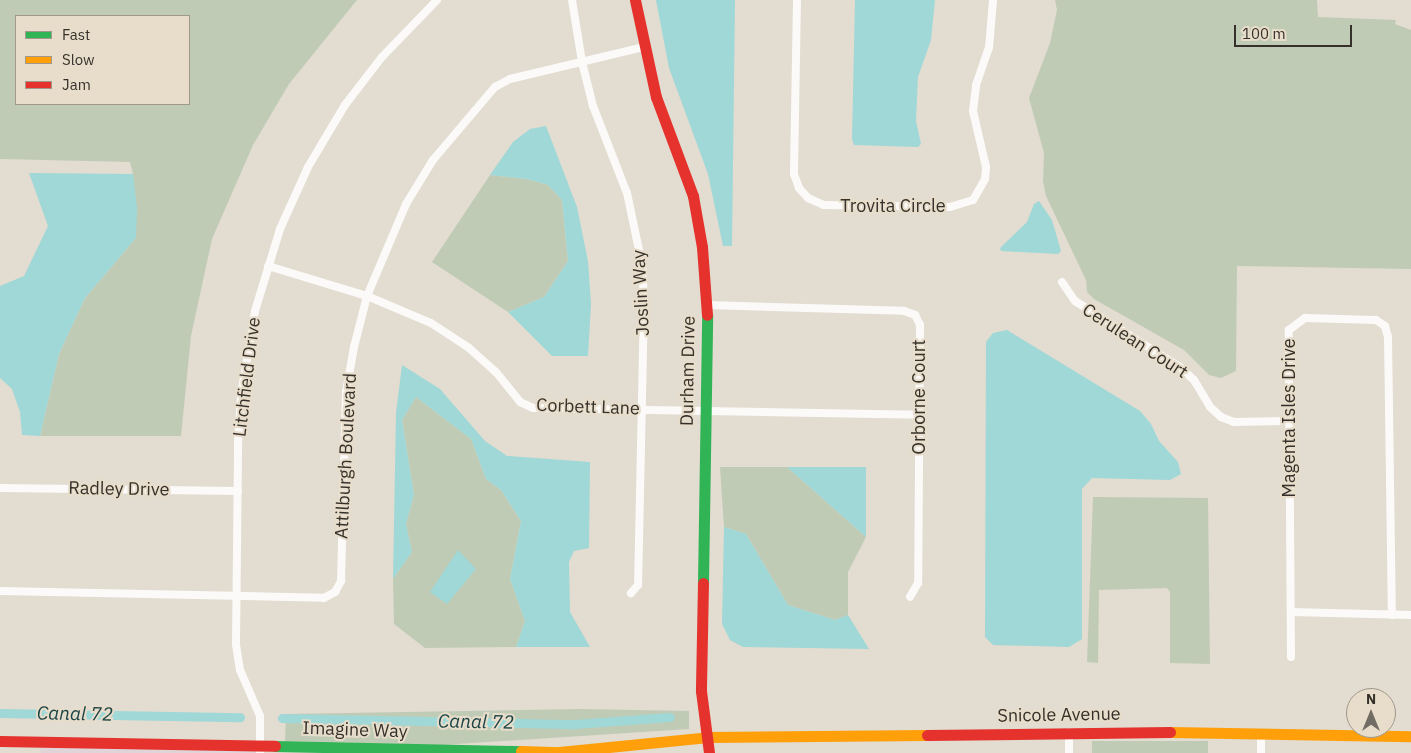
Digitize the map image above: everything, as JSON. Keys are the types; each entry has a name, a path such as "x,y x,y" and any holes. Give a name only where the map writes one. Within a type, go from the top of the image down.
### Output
{"street":[{"name":"Litchfield Drive","path":"260,749 260,716 237,657 238,442 246,358 268,266 308,167 346,105 382,57 437,0"},
{"name":"Joslin Way","path":"572,0 582,62 593,106 616,159 636,225 644,302 638,585 631,593"},
{"name":"Durham Drive","path":"635,0 643,46 656,97 693,196 702,247 707,305 701,691 710,753"},
{"name":"Trovita Circle","path":"797,0 794,174 799,188 808,198 824,205 950,207 973,200 985,179 986,167 973,111 976,85 989,48 993,0"},
{"name":"Attilburgh Boulevard","path":"0,591 324,598 335,592 341,581 346,392 367,296 406,204 434,160 467,118 496,87 510,80 643,46"},
{"name":"Corbett Lane","path":"268,266 367,296 431,323 469,348 496,372 520,402 532,408 919,415"},
{"name":"Cerulean Court","path":"1062,282 1075,302 1180,367 1194,380 1210,407 1221,416 1234,422 1288,421"},
{"name":"Orborne Court","path":"707,305 904,311 915,315 920,325 918,584 910,597"},
{"name":"Magenta Isles Drive","path":"1291,657 1288,421 1289,330 1296,321 1304,318 1376,320 1385,326 1388,337 1392,615"},
{"name":"Radley Drive","path":"0,488 238,491"},
{"path":"1291,612 1411,615"},
{"name":"Snicole Avenue","path":"708,737 1069,732 1411,736"},
{"path":"1069,732 1069,753"},
{"path":"1261,733 1262,753"},
{"name":"Imagine Way","path":"0,741 260,749 559,752 708,737"}],"shaded area":[{"path":"39,742 260,744 260,753 41,753"}],"green space":[{"path":"0,0 357,0 289,84 253,145 212,239 191,336 181,436 40,436 59,354 85,298 136,238 133,174 130,162 0,159"},
{"path":"1055,0 1317,0 1318,17 1396,20 1395,24 1411,30 1411,269 1237,266 1236,371 1221,378 1209,375 1184,350 1094,299 1087,292 1086,280 1046,196 1043,181 1044,153 1029,98 1050,43 1057,10"},
{"path":"490,175 527,179 548,185 562,200 568,261 544,297 508,312 432,262"},
{"path":"416,397 471,439 486,479 501,490 521,521 510,579 525,621 516,647 425,648 394,624 393,579 412,552 406,524 414,495 402,420"},
{"path":"720,467 787,467 866,537 848,572 848,615 835,620 788,605 746,534 724,527"},
{"path":"1093,497 1208,498 1210,664 1170,663 1170,592 1167,588 1099,590 1098,663 1087,662"},
{"path":"581,709 689,711 689,729 442,745 285,741 286,714"},
{"path":"1092,741 1208,741 1208,753 1092,753"}],"water":[{"path":"656,0 735,0 732,246 723,246 708,174 669,68"},
{"path":"855,0 935,0 931,40 918,77 916,121 921,144 918,147 854,145 852,139"},
{"path":"546,126 577,207 588,261 591,304 588,356 552,356 508,312 544,297 568,261 562,200 548,185 527,179 490,175 513,142 530,129"},
{"path":"29,173 133,174 137,208 136,238 85,298 59,354 40,436 22,435 20,412 12,389 0,378 0,286 24,276 48,226"},
{"path":"1039,201 1052,220 1061,251 1058,254 1001,251 1000,248 1027,222 1034,204"},
{"path":"1007,330 1140,411 1151,424 1159,441 1178,462 1181,474 1170,480 1092,478 1082,489 1082,639 1069,647 993,645 985,637 986,342 993,333"},
{"path":"402,365 440,389 485,441 507,456 590,462 589,548 574,551 569,562 570,612 590,647 516,647 525,621 510,579 521,521 501,490 486,479 471,439 416,397 402,420 414,495 406,524 412,552 393,579 396,413"},
{"path":"787,467 866,467 866,537"},
{"path":"724,527 746,534 788,605 835,620 848,615 869,649 743,647 730,640 722,624"},
{"path":"458,550 476,569 447,604 430,592"}],"waterway":[{"name":"Canal 72","path":"0,713 240,717"},
{"name":"Canal 72","path":"282,718 575,724 670,717"}],"traffic: fast":[{"path":"703,583 707,315"},
{"path":"275,746 521,751"}],"traffic: slow":[{"path":"1170,732 1411,736"},
{"path":"521,751 559,752 708,737 927,735"}],"traffic: jam":[{"path":"635,0 656,97 693,196 702,247 707,315"},
{"path":"703,583 701,691 709,753"},
{"path":"927,735 1170,732"},
{"path":"0,741 275,746"}]}
